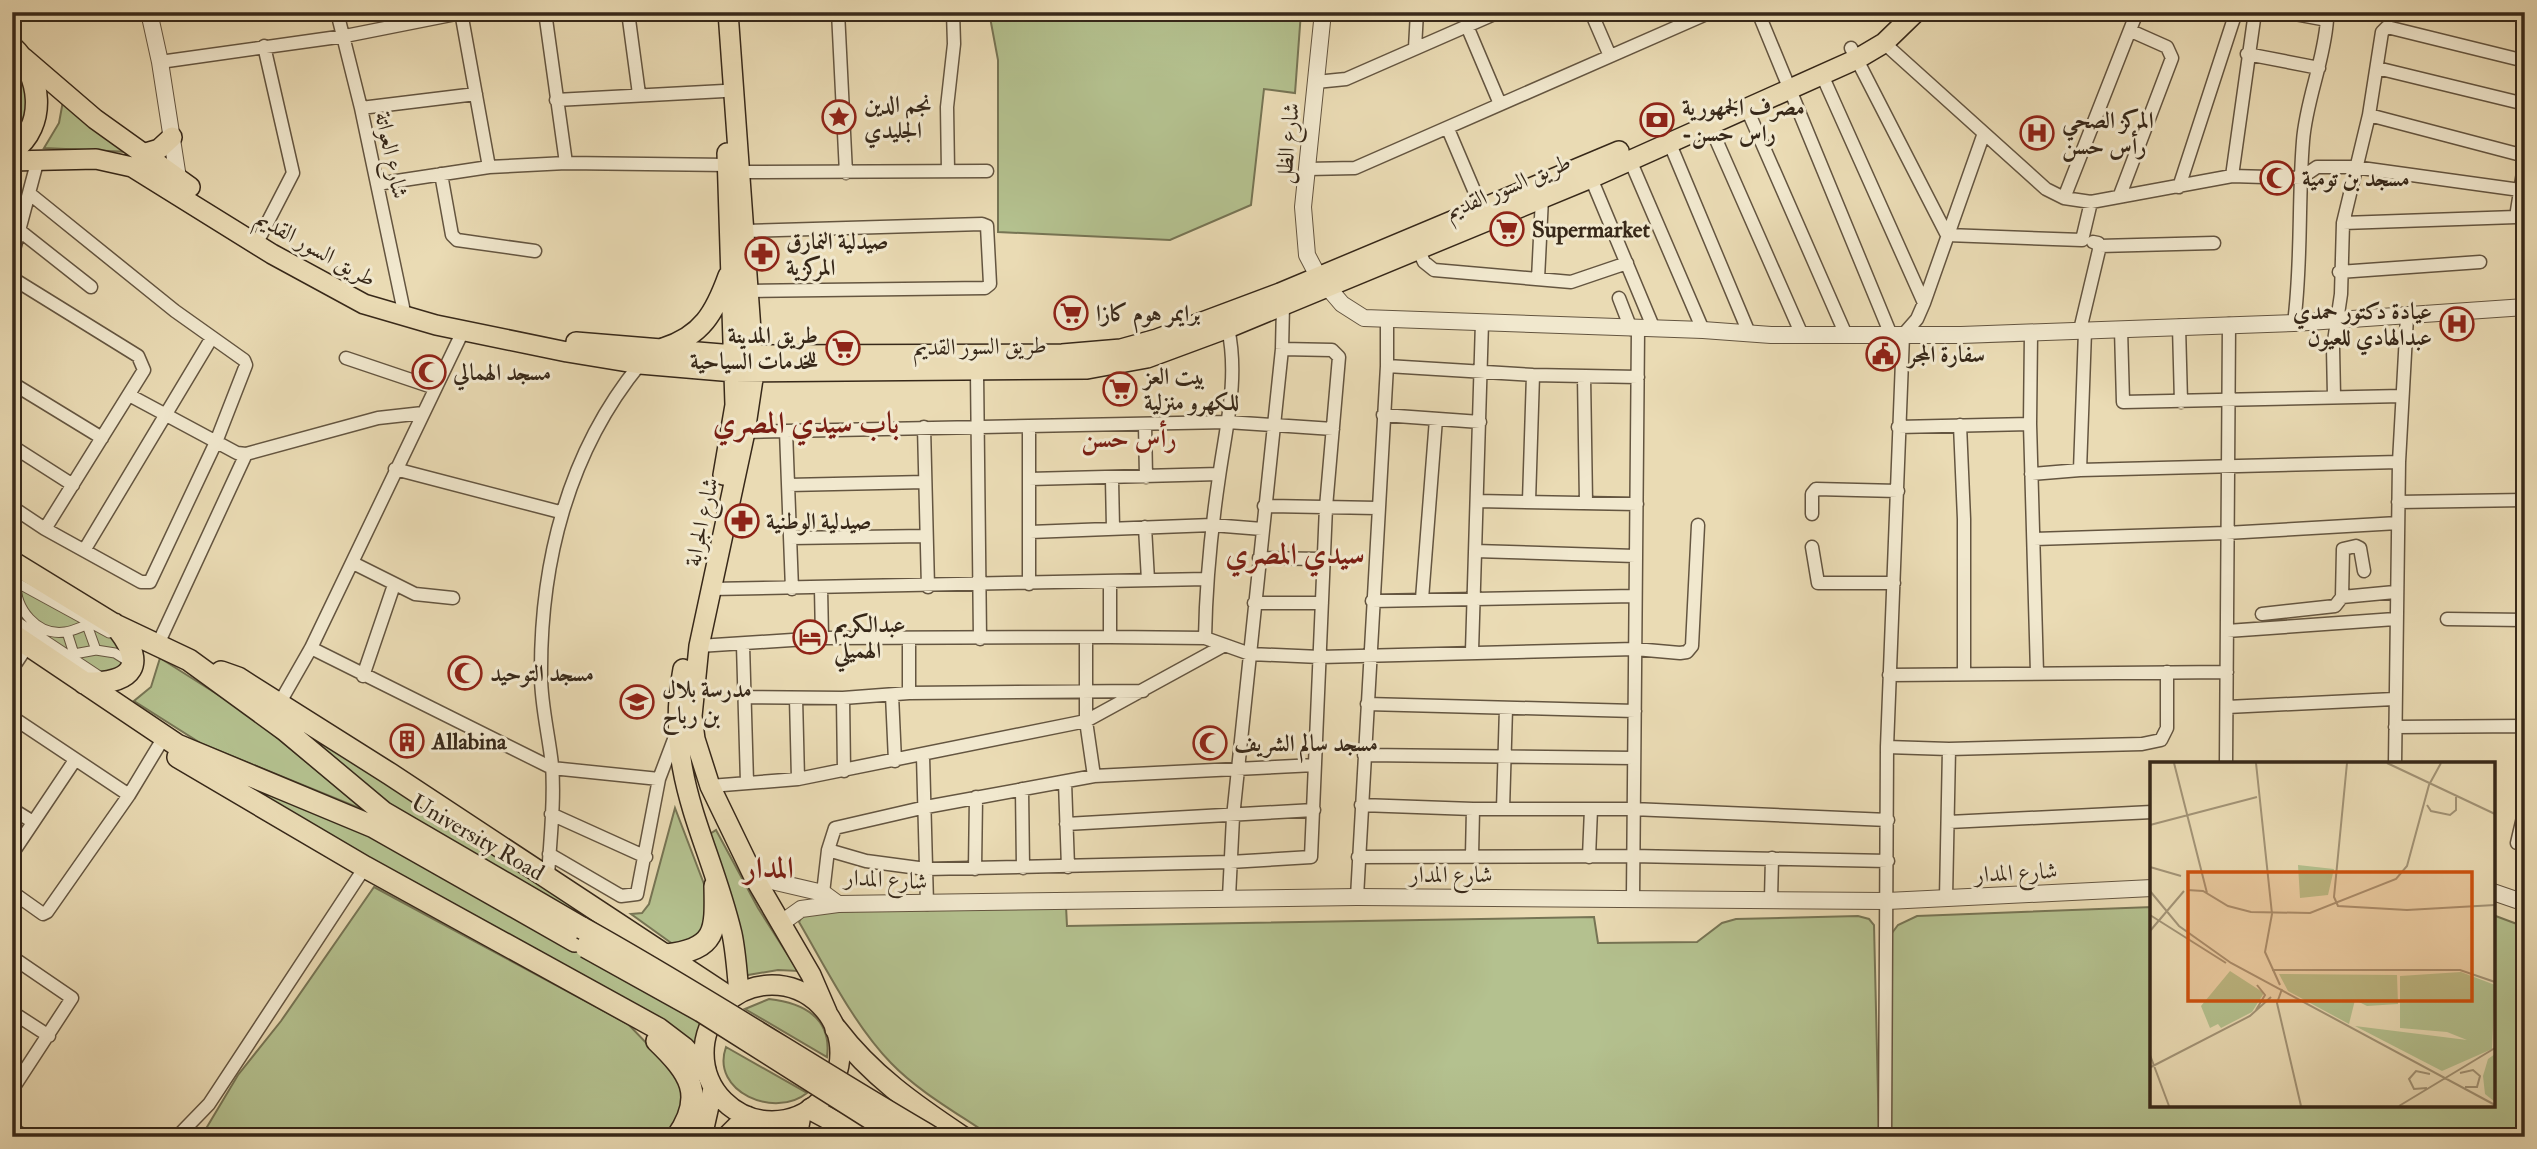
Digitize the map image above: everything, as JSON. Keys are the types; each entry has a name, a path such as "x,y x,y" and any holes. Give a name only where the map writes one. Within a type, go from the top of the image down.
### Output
{"highway":[{"path":"12,151 31,129 37,105 35,80 18,52"},
{"name":"University Road","path":"14,575 189,660 285,730 383,812 900,1137"},
{"path":"84,683 116,682 126,676 131,663 130,645 113,624"},
{"name":"University Road","path":"16,636 171,741 374,827 724,1009 843,1086 931,1137"},
{"path":"189,660 238,678 667,955 735,995"},
{"path":"171,741 180,759 365,867 617,1004 684,1048 709,1079"},
{"path":"667,955 689,952 706,942 715,923 715,886"},
{"path":"617,1004 672,1055 691,1084 692,1109 677,1137"},
{"path":"831,1021 854,1053 897,1093 962,1137"},
{"path":"806,1112 863,1137"}],"main road":[{"name":"شارع الجرابة","path":"717,12 724,91 745,231 748,291 743,363 681,682 676,734 684,780 732,936 735,995"},
{"name":"شارع الجرابة","path":"728,12 735,169 731,268 743,363 745,432 699,646 692,716 710,786 754,877 811,975 831,1021"},
{"name":"طريق السور القديم","path":"743,363 1111,351 1157,339 1419,251 1670,144 1747,109 1786,85 1822,75 1916,12"},
{"name":"طريق السور القديم","path":"18,52 176,185 337,292 399,317 463,331 647,357 977,372 1118,366 1147,358 1283,305 1322,282 1482,209 1786,85 1854,53"},
{"path":"142,154 159,149 172,138"},
{"name":"طريق السور القديم","path":"12,161 96,159 132,167 176,185 338,283 403,307 647,357"},
{"path":"647,357 691,337 703,327 712,315 731,268"},
{"path":"703,844 708,828 714,823 731,828"},
{"path":"702,1137 709,1079 703,1051 707,1031 716,1013 735,995 757,986 786,987 813,998 831,1021 840,1051 837,1073 827,1093 806,1112 779,1120 751,1118 733,1110 709,1079"},
{"path":"797,1137 806,1112"},
{"path":"726,1137 751,1118"},
{"path":"751,1118 769,1137"}],"street":[{"path":"149,12 172,138 176,185"},
{"name":"شارع العواتة","path":"337,12 345,36 403,307"},
{"path":"628,12 639,94"},
{"path":"838,12 846,173"},
{"path":"948,171 947,107 954,44 953,12"},
{"name":"شارع الظل","path":"1322,282 1307,255 1302,219 1323,12"},
{"path":"1415,48 1417,12"},
{"path":"1442,12 1486,18"},
{"path":"1316,82 1346,79 1499,12"},
{"path":"1591,12 1610,56"},
{"path":"1307,169 1355,168 1711,12"},
{"path":"1758,12 1786,85 1897,335 1898,491 1887,747 1885,1137"},
{"path":"2064,198 2137,12"},
{"path":"2179,187 2236,12"},
{"path":"2232,176 2255,12"},
{"path":"2284,12 2329,16 2325,46 2303,138 2299,287 2294,323"},
{"path":"160,62 345,36 461,13 489,167"},
{"path":"547,13 565,163"},
{"path":"1467,26 1500,104"},
{"path":"1893,26 1984,133 2046,189 2064,198 2091,202 2232,176 2301,178 2317,167 2354,167 2520,190"},
{"path":"2334,396 2333,348 2338,319 2343,223 2354,167 2369,115 2380,38 2387,27 2525,61"},
{"path":"2120,195 2172,58 2167,47 2131,31"},
{"path":"261,235 293,173 264,46"},
{"path":"1854,53 1947,235"},
{"path":"2247,54 2319,68"},
{"path":"2377,68 2525,104"},
{"path":"1822,75 1924,303"},
{"path":"556,100 724,91"},
{"path":"361,108 476,94"},
{"path":"1747,109 1846,335"},
{"path":"2343,223 2516,217 2525,158 2369,115"},
{"path":"1710,125 1802,335"},
{"path":"1448,129 1482,209"},
{"path":"1897,335 1917,319 1924,303 1984,133"},
{"path":"1670,144 1749,333"},
{"path":"12,257 38,159"},
{"path":"1630,160 1703,330"},
{"path":"377,184 489,167 565,163 846,173 987,171"},
{"path":"441,174 452,235 457,240 535,251"},
{"path":"1591,178 1627,263 1641,329 1635,556 1633,898"},
{"path":"12,507 141,582 150,582 216,442 246,365 244,360 211,340 30,194"},
{"path":"1538,279 1542,198"},
{"path":"2082,240 2091,202"},
{"path":"745,231 982,225 986,226 988,236 990,284 985,288 748,291"},
{"path":"20,231 91,287"},
{"path":"1947,235 2082,240 2098,243 2099,246 2214,243"},
{"path":"2080,470 2082,331 2099,246"},
{"path":"1419,251 1424,262 1434,270 1571,282 1627,263"},
{"path":"2339,272 2480,262"},
{"path":"12,278 138,356 144,370 46,529"},
{"path":"1322,282 1357,316 1802,335 2031,333 2294,323 2525,307"},
{"path":"1619,298 1641,329"},
{"path":"1229,897 1233,817 1282,349 1283,305"},
{"path":"2395,762 2395,592 2406,317"},
{"path":"1357,897 1387,366 1387,319"},
{"path":"1472,651 1482,322"},
{"path":"2227,762 2225,533 2229,466 2229,324"},
{"path":"2179,326 2181,402"},
{"path":"1205,638 1212,525 1234,367 1228,328"},
{"path":"2121,329 2123,402 2228,402 2334,396 2402,396"},
{"path":"279,704 311,648 353,563 463,331"},
{"path":"2031,333 2029,424 2037,673"},
{"path":"85,549 211,340"},
{"path":"828,850 866,861 926,869 1310,858 1326,507 1337,352 1332,349 1282,349"},
{"path":"548,877 552,768 541,677 548,588 560,512 599,420 647,357"},
{"path":"346,358 435,388"},
{"path":"1387,366 1533,375 1638,377"},
{"path":"977,372 980,639"},
{"path":"1529,501 1533,375"},
{"path":"1584,376 1586,503"},
{"path":"12,383 102,438"},
{"path":"129,395 216,442 246,454 378,418 423,413"},
{"path":"1383,415 1480,422"},
{"path":"1422,599 1436,419"},
{"path":"745,432 1227,422 1333,429"},
{"path":"1145,424 1146,477"},
{"path":"1898,427 2029,424"},
{"path":"1960,425 1965,519 1964,674"},
{"path":"1029,426 1029,584"},
{"path":"924,427 928,587"},
{"path":"786,431 792,589"},
{"path":"12,446 73,485"},
{"path":"158,644 246,454"},
{"path":"2031,474 2080,470 2399,462"},
{"path":"395,470 560,512"},
{"path":"1029,479 1112,479 1219,474"},
{"path":"1112,479 1113,528"},
{"path":"788,485 925,482"},
{"path":"1812,514 1812,494 1816,489 1898,491"},
{"path":"2398,502 2525,500"},
{"path":"1477,501 1637,504"},
{"path":"1264,506 1377,508"},
{"path":"2034,539 2225,533 2398,523"},
{"path":"1030,532 1212,525 1262,529"},
{"path":"699,646 822,638 1110,637 1205,638 1250,654 1320,657 1472,651 1635,649 1680,653 1687,652 1692,646 1698,526"},
{"path":"1146,527 1148,580"},
{"path":"790,538 926,536"},
{"path":"1812,547 1818,583 1894,583"},
{"path":"2262,614 2335,606 2342,597 2343,549 2360,548 2364,571"},
{"path":"1475,551 1635,556"},
{"path":"1259,558 1324,559"},
{"path":"353,563 394,585 425,597 453,598"},
{"path":"14,575 88,624 124,642 131,663"},
{"path":"14,575 17,597 30,620 49,630 67,632 88,624"},
{"path":"711,589 928,587 1207,579"},
{"path":"1110,582 1110,637"},
{"path":"363,676 394,585"},
{"path":"821,588 822,638"},
{"path":"2342,597 2395,592"},
{"path":"1372,601 1635,596"},
{"path":"1254,603 1322,603"},
{"path":"2227,631 2395,619"},
{"path":"2447,620 2525,620"},
{"path":"88,624 96,650"},
{"path":"67,632 72,656"},
{"path":"12,669 16,636 72,656 104,678 118,676 131,663"},
{"path":"909,638 909,693"},
{"path":"1086,638 1086,721 1094,776"},
{"path":"743,645 747,782"},
{"path":"710,786 799,779 1086,721 1146,691 1223,646"},
{"path":"311,648 552,768 659,779"},
{"path":"72,656 96,650 115,653 131,663"},
{"path":"1887,747 1949,749 2142,744 2161,740 2167,729 2167,672"},
{"path":"1889,676 2227,672"},
{"path":"744,697 843,698 909,693 1146,691"},
{"path":"892,695 894,761"},
{"path":"796,698 799,779"},
{"path":"843,698 844,771"},
{"path":"2227,707 2394,699"},
{"path":"1367,704 1635,711"},
{"path":"1503,809 1506,708"},
{"path":"12,717 129,795"},
{"path":"2395,727 2524,726 2525,796"},
{"path":"549,854 621,896 630,897 641,888 659,779 676,734"},
{"path":"12,892 43,914 47,912 129,795 171,741"},
{"path":"1946,898 1949,749"},
{"path":"1364,755 1634,758"},
{"path":"923,756 927,904"},
{"path":"12,854 75,760"},
{"path":"823,893 828,850 835,828 926,807 1094,776 1315,765"},
{"path":"1065,782 1068,867"},
{"path":"1022,789 1023,868"},
{"path":"975,869 976,797"},
{"path":"1361,805 1473,809 1632,809 1888,820"},
{"path":"12,809 33,822"},
{"path":"1472,856 1473,809"},
{"path":"1589,857 1591,809"},
{"path":"2516,844 2525,809"},
{"path":"1066,824 1233,817 1314,810"},
{"path":"1949,822 2150,812"},
{"path":"551,814 646,857"},
{"name":"شارع المدار","path":"1358,857 1632,856 1888,861"},
{"path":"1771,900 1772,859"},
{"path":"177,1137 209,1104 365,867"},
{"name":"شارع المدار","path":"754,877 823,893 838,904 1229,897 1887,901 2150,888"},
{"path":"2495,893 2525,904"},
{"path":"780,923 801,909 838,904"},
{"path":"12,957 72,998 49,1036 17,1071 12,1090"},
{"path":"12,1012 49,1036"},
{"path":"12,1128 25,1137"}],"green space":[{"path":"989,12 1301,12 1295,93 1264,89 1251,205 1170,240 998,232 998,60"},
{"path":"12,54 28,87 29,107 12,139"},
{"path":"63,101 130,152 44,148 59,123"},
{"path":"12,579 117,638 125,661 116,672 105,676 12,615"},
{"path":"160,658 250,715 364,810 202,744 134,701 151,687"},
{"path":"259,705 284,712 716,993 392,811"},
{"path":"214,775 377,834 703,1023 697,1044"},
{"path":"675,808 712,905 714,928 681,950 631,914 642,913 649,904"},
{"path":"716,830 758,908 798,971 778,970 742,976 710,834"},
{"path":"374,887 628,1024 683,1081 682,1111 665,1137 201,1137 238,1075 281,1021"},
{"path":"1066,906 1067,926 1594,917 1598,943 1697,942 1722,923 1736,919 1858,916 1869,919 1874,925 1879,1137 992,1137 927,1094 891,1063 853,1014 799,922 804,913 812,912"},
{"path":"2150,907 2150,1107 2495,1107 2495,916 2525,927 2525,1137 1890,1137 1886,941 1898,925 1917,916"},
{"path":"769,999 794,1004 813,1015 825,1032 827,1057 745,1009"},
{"path":"726,1047 807,1093 794,1100 779,1103 748,1097 727,1077 724,1063"}],"place":[{"name":"نجم الدين الجليدي","path":"839,117"},
{"name":"مصرف الجمهورية -راس حسن","path":"1657,120"},
{"name":"المركز الصحي رأس حسن","path":"2037,133"},
{"name":"مسجد بن تومية","path":"2277,178"},
{"name":"Supermarket","path":"1507,229"},
{"name":"صيدلية النمارق المركزية","path":"762,254"},
{"name":"برايمر هوم كازا","path":"1071,313"},
{"name":"عيادة دكتور حمدي عبدالهادي للعيون","path":"2457,324"},
{"name":"طريق المدينة للخدمات السياحية","path":"843,348"},
{"name":"سفارة المجر","path":"1883,354"},
{"name":"مسجد الهمالي","path":"429,372"},
{"name":"بيت العز للكهرو منزلية","path":"1120,389"},
{"name":"صيدلية الوطنية","path":"742,521"},
{"name":"عبدالكريم الهميلي","path":"810,637"},
{"name":"مسجد التوحيد","path":"465,673"},
{"name":"مدرسة بلال بن رباح","path":"637,702"},
{"name":"Allabina","path":"407,741"},
{"name":"مسجد سالم الشريف","path":"1210,743"}],"district":[{"name":"باب سيدي المصري","path":"806,423"},
{"name":"رأس حسن","path":"1129,438"},
{"name":"سيدي المصري","path":"1295,554"},
{"name":"المدار","path":"769,868"}]}
